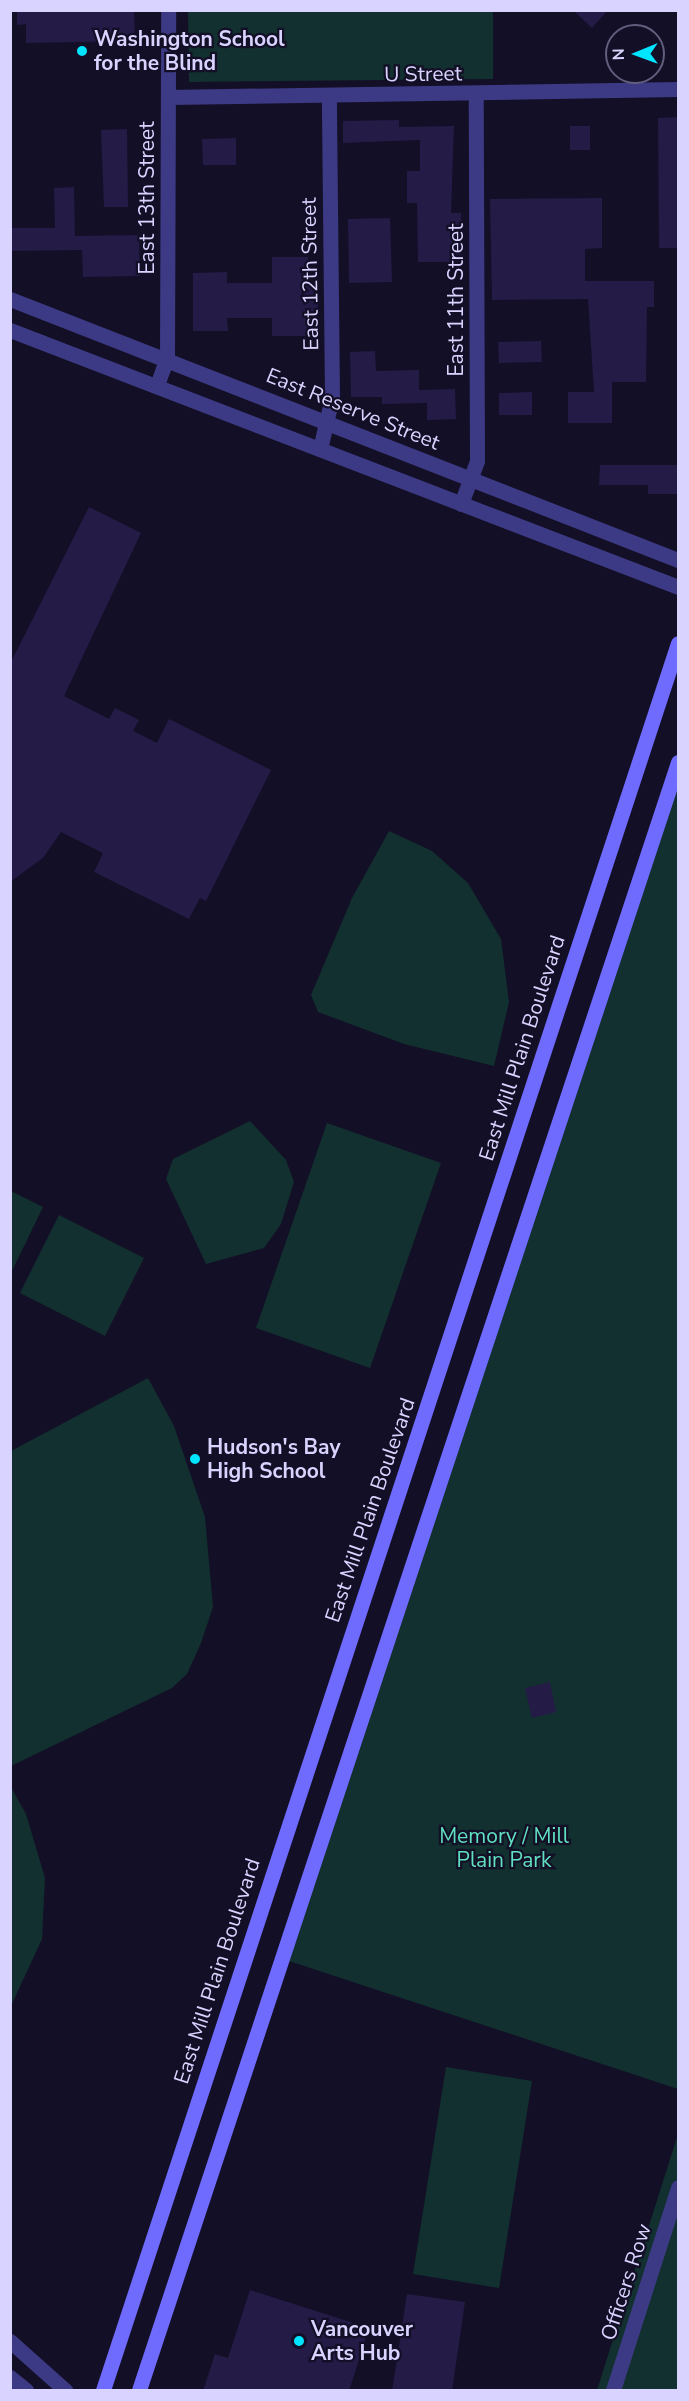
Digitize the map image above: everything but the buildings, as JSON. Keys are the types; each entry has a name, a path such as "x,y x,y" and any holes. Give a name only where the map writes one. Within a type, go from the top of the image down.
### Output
{"main road":[{"name":"East Mill Plain Boulevard","path":"103,2391 678,643"},
{"path":"139,2391 678,762"}],"street":[{"name":"East 13th Street","path":"158,385 167,358 168,10"},
{"name":"U Street","path":"168,97 678,89"},
{"name":"East 11th Street","path":"461,504 477,461 476,93"},
{"name":"East 12th Street","path":"320,449 329,423 329,96"},
{"name":"East Reserve Street","path":"10,299 167,358 678,560"},
{"path":"10,330 158,385 678,587"},
{"name":"Officers Row","path":"613,2391 678,2187"},
{"path":"10,2341 65,2391"},
{"path":"10,2377 26,2391"}],"green space":[{"path":"188,11 493,11 493,79 189,82"},
{"name":"Memory / Mill Plain Park","path":"678,762 678,2089 283,1959"},
{"path":"389,831 432,851 468,883 501,939 509,1002 494,1066 404,1044 318,1012 311,995 352,898"},
{"path":"250,1121 286,1160 294,1182 281,1224 264,1248 206,1264 166,1179 173,1159"},
{"path":"327,1123 441,1163 370,1368 256,1328"},
{"path":"11,1191 43,1207 11,1273"},
{"path":"59,1215 144,1258 105,1336 20,1293"},
{"path":"148,1378 174,1426 205,1517 213,1607 201,1643 187,1674 172,1688 11,1766 11,1451"},
{"path":"11,1787 26,1814 45,1878 42,1939 11,2006"},
{"path":"446,2067 532,2081 499,2288 413,2274"},
{"path":"678,2134 678,2390 597,2390"}],"place":[{"name":"Washington School for the Blind","path":"82,51"},
{"name":"Hudson's Bay High School","path":"195,1459"},
{"name":"Vancouver Arts Hub","path":"299,2341"}]}
